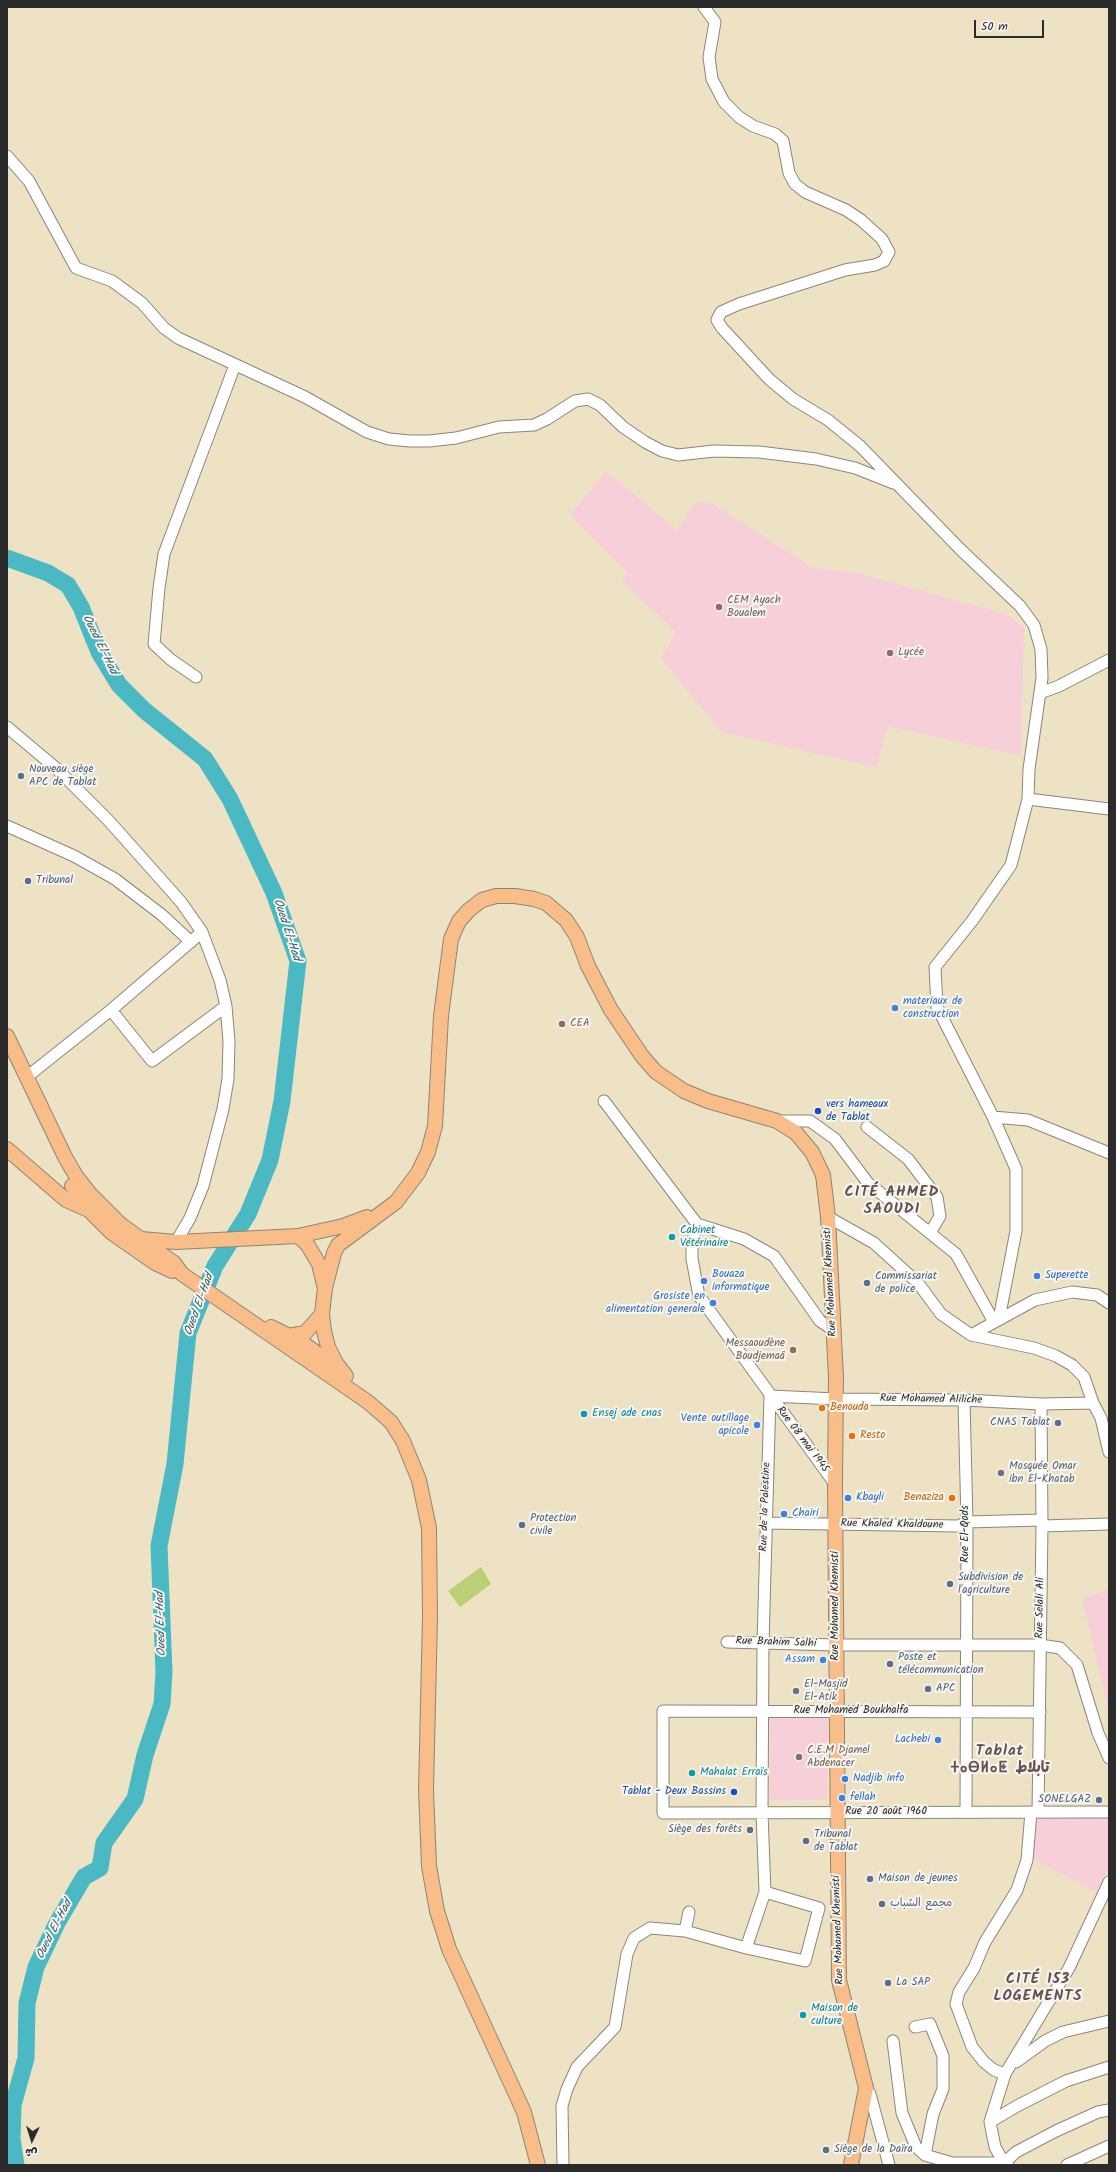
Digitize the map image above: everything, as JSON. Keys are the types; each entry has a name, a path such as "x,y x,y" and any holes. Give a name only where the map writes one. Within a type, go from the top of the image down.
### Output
{"main road":[{"name":"Rue Mohamed Khemisti","path":"325,1288 334,1253 338,1245 388,1209 406,1191 418,1173 428,1152 435,1126 441,1016 451,940 460,921 469,910 482,900 496,896 534,899 546,903 566,920 577,937 588,966 610,1010 642,1056 656,1072 684,1091 708,1101 777,1121 796,1133 812,1152 823,1175 828,1217 835,1331 836,1711 838,1812 837,1912 839,1980 866,2088"},
{"path":"7,1036 76,1176 110,1213 139,1239 172,1262 182,1274 267,1331 368,1402 391,1422 403,1441 419,1480 429,1528 430,1616 426,1790 429,1866 437,1911 449,1949 524,2112 538,2165"},
{"path":"7,1048 57,1160 90,1211 112,1233 155,1263 182,1274"},
{"path":"7,1149 66,1200 90,1211 110,1213"},
{"path":"139,1239 176,1242 298,1236 343,1226 388,1209"},
{"path":"298,1236 310,1249 319,1264 325,1288 322,1314 328,1347 336,1363 368,1402"},
{"path":"172,1262 179,1249 199,1241"},
{"path":"267,1331 293,1336 309,1330 322,1314"},
{"path":"243,1315 293,1336 346,1376"},
{"path":"850,2165 866,2088"}],"street":[{"path":"704,7 715,22 709,57 712,79 724,102 739,117 753,126 775,134 783,141 789,173 795,184 805,192 846,210 861,220 882,239 889,252 884,261 875,265 845,270 739,304 721,312 717,320 722,328 769,379 793,399 828,420 860,446 896,484 1020,606 1034,625 1041,649 1042,678 1029,769 1028,799 1011,865 972,921 935,967 936,1007 992,1116 1016,1169 1016,1231 996,1321"},
{"path":"7,156 29,181 76,268 112,281 142,303 164,328 178,338 305,397 367,432 389,439 429,441 456,438 499,427 534,425 547,419 575,401 588,399 600,405 623,427 644,442 662,451 678,455 714,451 759,452 816,459 855,468 896,484"},
{"path":"196,678 170,659 154,644 158,594 164,554 236,365"},
{"path":"1040,693 1059,686 1109,660"},
{"path":"7,728 57,769 109,821 181,902 202,932 220,980 226,1006 229,1041 228,1071 223,1109 203,1186 190,1218 176,1242"},
{"path":"1028,799 1109,809"},
{"path":"7,826 74,856 115,879 162,915 191,942"},
{"path":"28,1076 111,1010 202,932"},
{"path":"111,1010 152,1061 226,1006"},
{"path":"604,1101 697,1224 744,1238 774,1256 820,1321 835,1331"},
{"path":"992,1116 1028,1120 1109,1153"},
{"path":"777,1121 810,1121 835,1139 868,1183 956,1254 996,1321"},
{"path":"867,1127 908,1159 937,1197 940,1216 930,1233"},
{"path":"828,1217 874,1243 918,1283 941,1314 971,1335 1034,1348 1072,1365 1084,1377 1093,1403 1101,1418 1109,1452"},
{"path":"697,1224 692,1244 694,1271 699,1296 742,1353 770,1396"},
{"path":"971,1335 1035,1300 1072,1292 1097,1295 1109,1303"},
{"name":"Rue Mohamed Aliliche","path":"770,1396 836,1399 964,1400 1041,1404 1093,1403"},
{"name":"Rue 08 mai 1945","path":"770,1396 835,1484"},
{"name":"Rue de la Palestine","path":"765,1892 762,1813 764,1711 763,1643 770,1396"},
{"name":"Rue El-Qods","path":"964,1400 967,1522 966,1812"},
{"name":"Rue Selali Ali","path":"1005,2074 994,2070 984,2062 972,2047 956,2004 959,1992 974,1968 984,1942 1017,1890 1028,1860 1035,1812 1040,1712 1041,1404"},
{"name":"Rue Khaled Khaldoune","path":"766,1523 958,1526 967,1522 1109,1524"},
{"name":"Rue Brahim Salhi","path":"727,1642 836,1645 1040,1645 1060,1648 1077,1665 1098,1733 1109,1758"},
{"name":"Rue Mohamed Boukhalfa","path":"662,1813 663,1711 1040,1712"},
{"name":"Rue 20 août 1960","path":"662,1813 1109,1812"},
{"path":"1005,2164 995,2148 990,2122 1005,2074 1068,1968 1106,1896 1109,1882"},
{"path":"746,1948 765,1892 837,1912"},
{"path":"563,2165 562,2106 567,2089 577,2067 615,2026 627,1954 634,1938 650,1928 685,1930 746,1948 805,1961 819,1908"},
{"path":"685,1930 689,1912"},
{"path":"1012,2064 1063,2032 1109,2021"},
{"path":"915,2027 930,2024 943,2056 942,2088 933,2114 925,2155"},
{"path":"893,2041 902,2113 916,2147 925,2155 952,2163 1005,2164 1016,2152 1056,2131 1098,2112 1109,2110"},
{"path":"990,2122 1017,2106 1066,2081 1109,2068"},
{"path":"866,2088 870,2094 889,2165"},
{"path":"1067,2165 1109,2146"}],"shaded area":[{"name":"Lycée","path":"606,471 677,530 696,502 711,503 814,568 853,572 1006,614 1024,627 1021,756 888,726 876,767 721,732 661,658 676,632 622,582 628,573 570,515"},
{"path":"1109,1590 1109,1713 1082,1598"},
{"name":"C.E.M Djamel Abdenacer","path":"770,1715 828,1715 827,1800 770,1800"},
{"path":"1035,1815 1109,1817 1109,1867 1096,1892 1033,1859"}],"green space":[{"path":"481,1567 491,1584 460,1607 448,1591"}],"waterway":[{"name":"Oued El-Had","path":"7,558 48,573 68,585 81,607 99,652 119,685 144,710 205,759 230,799 274,893 298,961 282,1101 270,1160 248,1214 215,1266 188,1333 175,1464 159,1546 164,1672 162,1704 145,1755 135,1799 104,1843 100,1868 84,1877 57,1923 36,1967 27,2003 26,2058 13,2105 12,2139 16,2165"}],"place":[{"name":"CEM Ayach Boualem","path":"719,607"},
{"name":"Lycée","path":"890,653"},
{"name":"Nouveau siège APC de Tablat","path":"21,776"},
{"name":"Tribunal","path":"28,881"},
{"name":"materiaux de construction","path":"895,1008"},
{"name":"CEA","path":"562,1024"},
{"name":"vers hameaux de Tablat","path":"818,1111"},
{"name":"Cabinet Vétérinaire","path":"672,1237"},
{"name":"Superette","path":"1037,1276"},
{"name":"Bouaza informatique","path":"704,1281"},
{"name":"Commissariat de police","path":"867,1283"},
{"name":"Grosiste en alimentation generale","path":"713,1303"},
{"name":"Messaoudène Boudjemaâ","path":"793,1350"},
{"name":"Benouda","path":"822,1408"},
{"name":"Ensej ade cnas","path":"584,1414"},
{"name":"CNAS Tablat","path":"1058,1423"},
{"name":"Vente outillage apicole","path":"757,1425"},
{"name":"Resto","path":"852,1436"},
{"name":"Mosquée Omar ibn El-Khatab","path":"1001,1473"},
{"name":"Kbayli","path":"848,1498"},
{"name":"Benaziza","path":"952,1498"},
{"name":"Chairi","path":"784,1514"},
{"name":"Protection civile","path":"522,1525"},
{"name":"Subdivision de l'agriculture","path":"950,1584"},
{"name":"Assam","path":"823,1660"},
{"name":"Poste et télécommunication","path":"890,1664"},
{"name":"APC","path":"928,1689"},
{"name":"El-Masjid El-Atik","path":"796,1691"},
{"name":"Lachebi","path":"938,1740"},
{"name":"C.E.M Djamel Abdenacer","path":"799,1757"},
{"name":"Mahalat Erraïs","path":"692,1773"},
{"name":"Nadjib info","path":"845,1779"},
{"name":"Tablat - Deux Bassins","path":"734,1792"},
{"name":"fellah","path":"842,1798"},
{"name":"SONELGAZ","path":"1099,1800"},
{"name":"Siège des forêts","path":"750,1830"},
{"name":"Tribunal de Tablat","path":"806,1841"},
{"name":"Maison de jeunes","path":"870,1879"},
{"name":"مجمع الشباب","path":"882,1904"},
{"name":"La SAP","path":"888,1983"},
{"name":"Maison de culture","path":"803,2015"},
{"name":"Siège de la Daïra","path":"826,2150"}],"district":[{"name":"CITÉ AHMED SAOUDI","path":"892,1202"},
{"name":"Tablat ⵜⴰⴱⵍⴰⵟ تابلاط","path":"1000,1760"},
{"name":"CITÉ 153 LOGEMENTS","path":"1038,1988"}]}
